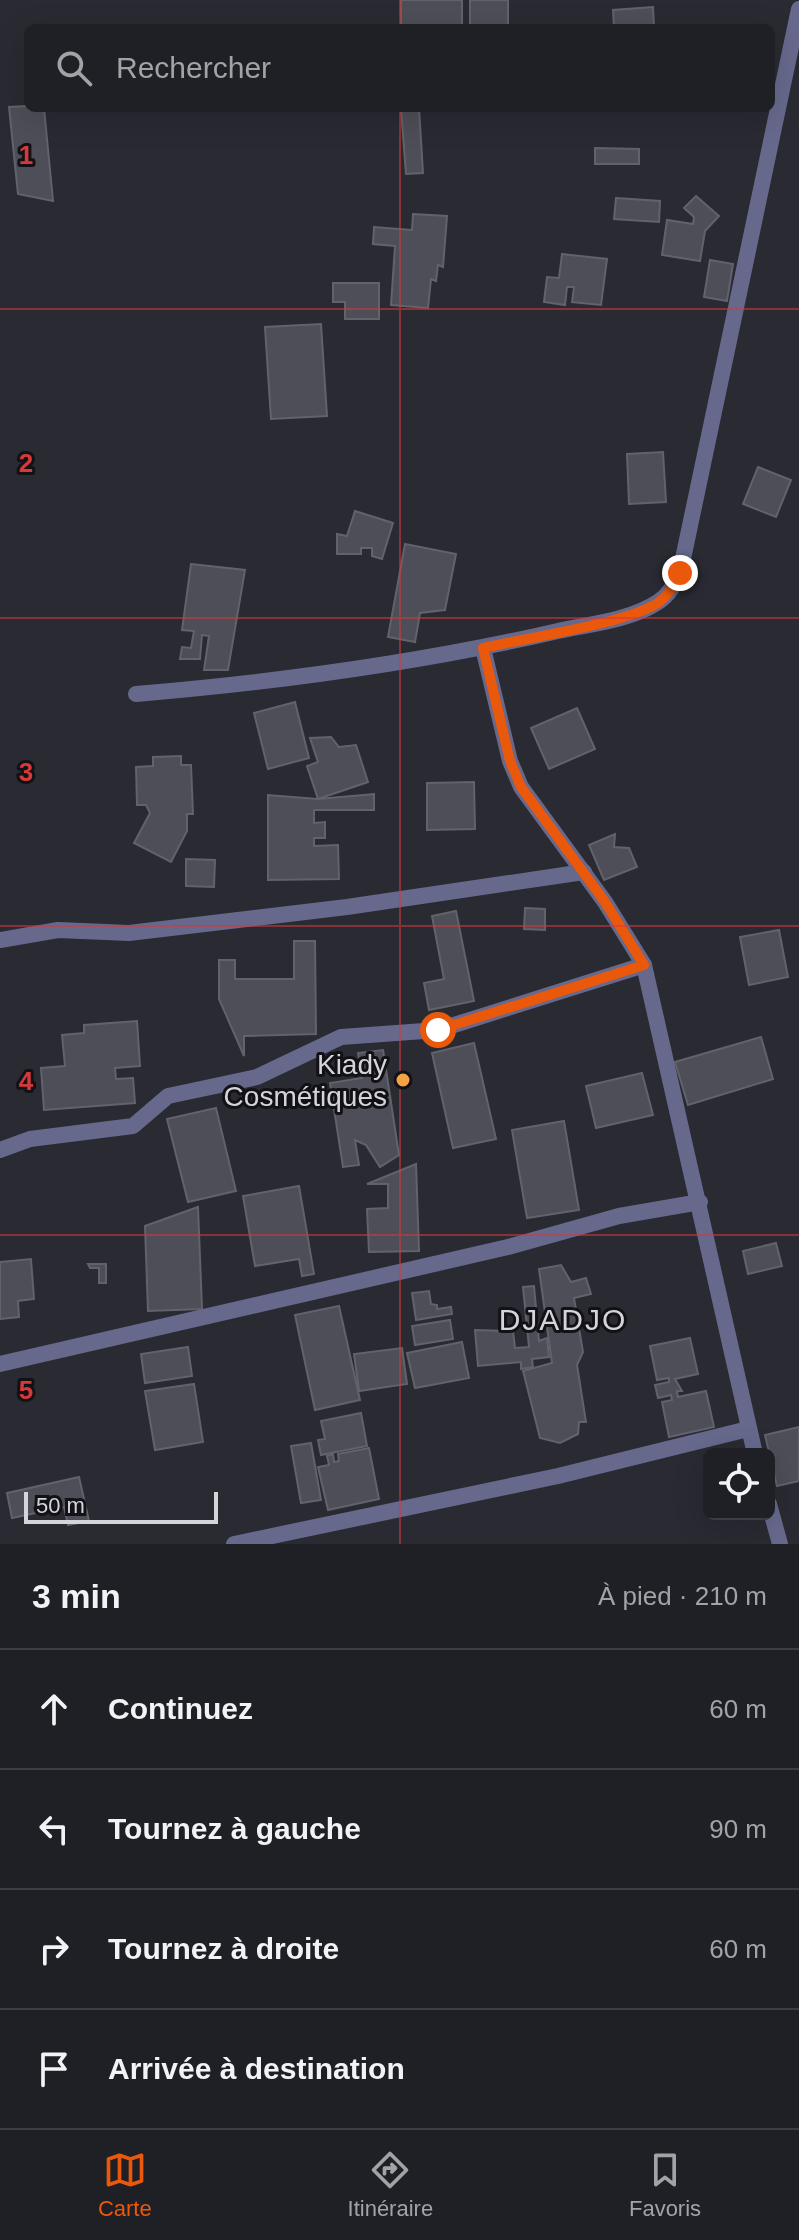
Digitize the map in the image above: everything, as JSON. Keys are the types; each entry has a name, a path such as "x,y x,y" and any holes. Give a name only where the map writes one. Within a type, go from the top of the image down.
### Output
{"street":[{"path":"136,694 256,684 483,648 626,615 657,603 671,591 680,573 799,9"},
{"path":"483,648 510,761 521,787 584,872 644,965 753,1448"},
{"path":"0,940 58,930 129,933 347,907 584,872"},
{"path":"1,1146 30,1139 133,1126 168,1096 257,1077 341,1037 438,1030 644,965"},
{"path":"0,1364 508,1247 619,1216 700,1202"},
{"path":"234,1544 558,1476 748,1429"},
{"path":"773,1520 780,1544"}],"building":[{"path":"401,0 462,0 462,24 401,24"},
{"path":"470,0 508,0 508,24 470,24"},
{"path":"653,7 654,24 614,24 613,10"},
{"path":"24,106 24,112 44,112 53,201 18,194 9,107"},
{"path":"401,112 419,112 423,173 406,174"},
{"path":"595,148 639,149 639,164 595,164"},
{"path":"696,196 719,216 705,231 700,261 662,255 667,220 693,224 694,217 684,208"},
{"path":"616,198 660,201 659,222 614,219"},
{"path":"413,214 447,216 443,267 438,265 436,281 431,279 428,308 391,305 395,246 373,244 374,227 412,230"},
{"path":"562,254 607,259 601,305 572,302 574,287 567,287 565,305 544,302 547,277 559,278"},
{"path":"710,260 733,264 727,301 704,297"},
{"path":"333,283 379,283 379,319 345,319 345,302 333,302"},
{"path":"321,324 327,416 271,419 265,327"},
{"path":"663,452 666,502 629,504 627,454"},
{"path":"758,467 791,480 776,517 743,504"},
{"path":"355,511 393,523 382,559 372,556 372,548 361,548 361,554 337,554 337,534 347,536"},
{"path":"405,544 456,554 445,610 420,613 415,642 388,637"},
{"path":"191,564 245,570 228,670 204,670 209,636 202,635 200,659 180,659 182,647 191,648 194,631 182,630"},
{"path":"295,702 309,758 268,769 254,713"},
{"path":"577,708 595,749 549,769 531,728"},
{"path":"331,737 339,747 356,745 368,782 318,799 307,766 318,762 310,738"},
{"path":"181,756 181,765 191,765 193,814 187,814 187,831 171,862 134,843 150,813 146,805 137,805 136,767 153,766 153,757"},
{"path":"474,782 475,829 427,830 427,783"},
{"path":"374,794 374,810 314,810 314,823 325,822 325,838 314,838 314,846 338,845 339,879 268,880 268,795 318,799"},
{"path":"615,834 614,847 629,848 637,867 604,880 589,845"},
{"path":"186,859 215,860 214,887 186,886"},
{"path":"525,908 545,909 545,930 524,929"},
{"path":"456,911 474,1001 429,1010 424,983 444,979 432,916"},
{"path":"779,930 788,977 749,985 740,937"},
{"path":"294,941 315,941 316,1034 244,1036 244,1056 219,999 219,960 235,960 235,979 294,979"},
{"path":"137,1021 140,1066 115,1068 116,1079 133,1078 135,1103 44,1110 41,1068 65,1066 62,1035 84,1033 84,1025"},
{"path":"761,1037 773,1079 688,1105 675,1062"},
{"path":"474,1043 496,1139 453,1148 432,1053"},
{"path":"383,1050 399,1155 380,1167 366,1145 355,1140 359,1165 343,1167 330,1083 362,1078 358,1053"},
{"path":"642,1073 653,1115 596,1128 586,1086"},
{"path":"216,1108 236,1191 188,1202 167,1119"},
{"path":"564,1121 579,1210 527,1218 512,1130"},
{"path":"416,1164 419,1251 369,1252 367,1209 388,1208 388,1184 367,1184"},
{"path":"299,1186 314,1274 302,1276 299,1259 255,1266 243,1196"},
{"path":"198,1207 202,1309 148,1311 145,1226"},
{"path":"776,1243 782,1266 748,1274 743,1251"},
{"path":"31,1259 34,1299 18,1301 19,1317 0,1319 0,1262"},
{"path":"88,1264 106,1264 106,1283 99,1283 99,1268 90,1268"},
{"path":"561,1265 571,1282 586,1278 591,1294 574,1298 583,1352 577,1365 586,1422 579,1422 578,1434 560,1443 540,1438 523,1371 552,1363 539,1269"},
{"path":"534,1286 539,1341 547,1338 549,1357 532,1359 533,1367 521,1369 521,1362 478,1366 475,1330 513,1331 515,1348 529,1347 523,1287"},
{"path":"429,1291 431,1304 437,1305 437,1309 451,1307 452,1314 416,1320 412,1293"},
{"path":"339,1306 360,1400 315,1410 295,1315"},
{"path":"450,1320 453,1339 415,1345 412,1326"},
{"path":"690,1338 698,1374 675,1379 682,1391 677,1391 678,1397 706,1391 714,1427 669,1437 662,1402 672,1400 671,1395 658,1398 655,1385 669,1382 669,1378 657,1380 650,1346"},
{"path":"462,1342 469,1378 415,1388 407,1353"},
{"path":"188,1347 192,1376 145,1383 141,1354"},
{"path":"402,1348 407,1384 359,1391 354,1354"},
{"path":"194,1384 203,1442 155,1450 145,1391"},
{"path":"361,1413 367,1446 321,1455 318,1440 325,1439 321,1421"},
{"path":"799,1427 799,1481 777,1486 775,1448 768,1448 765,1435"},
{"path":"311,1443 321,1500 301,1503 291,1446"},
{"path":"369,1448 379,1499 328,1510 318,1467 329,1465 327,1456 333,1454 334,1462 339,1461 338,1454"},
{"path":"79,1477 89,1521 68,1525 64,1507 12,1518 7,1493"}],"place":[{"name":"Kiady Cosmétiques","path":"403,1080"}],"district":[{"name":"DJADJO","path":"563,1319"}],"route":[{"path":"438,1030 644,965 605,902 521,787 510,761 483,648 626,615 657,603 671,591 680,573"}]}
